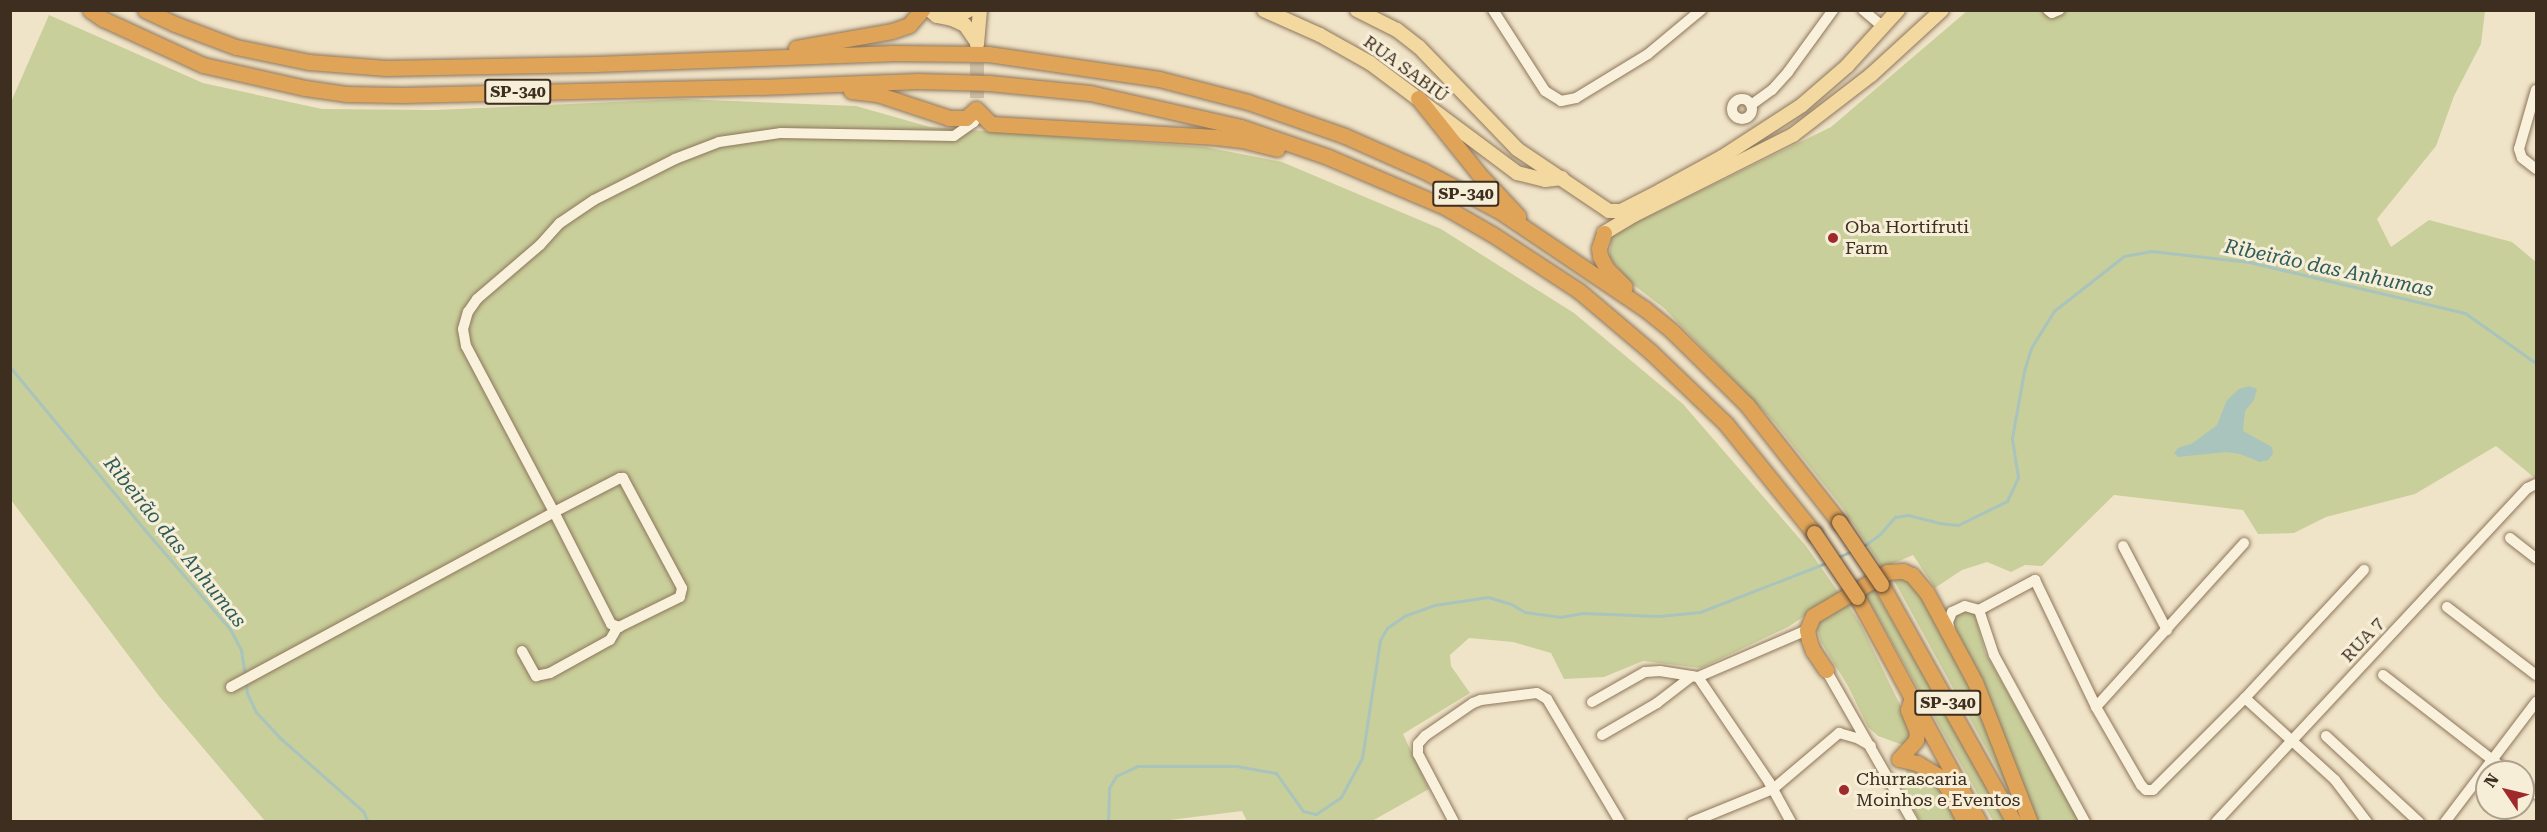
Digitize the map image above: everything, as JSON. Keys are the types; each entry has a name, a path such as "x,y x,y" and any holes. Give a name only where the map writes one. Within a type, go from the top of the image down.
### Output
{"highway":[{"name":"SP-340","path":"90,10 103,19 203,65 305,88 346,93 402,95 917,81 989,83 1090,93 1241,127 1328,157 1397,185 1445,207 1492,234 1579,291 1651,352 1726,424 1814,533 1857,597 1979,822"},
{"name":"SP-340","path":"146,10 175,24 237,47 309,62 386,68 662,62 891,53 988,54 1159,79 1248,102 1345,136 1501,212 1539,237 1645,309 1672,331 1747,405 1839,522 1881,584 2014,822"},
{"path":"662,62 805,47 892,31 909,25 922,10"},
{"path":"760,87 877,94 949,118 966,118 976,104 991,124 1242,140 1332,169 1397,185"},
{"path":"1418,98 1478,173 1539,237"},
{"path":"1604,233 1599,248 1600,256 1607,268 1645,309"},
{"path":"1826,670 1813,651 1807,630 1809,622 1819,610 1887,572 1904,571 1920,583 1927,593 1967,666 2030,822"},
{"path":"1912,698 1908,710 1917,732 1916,740 1899,759 1917,763 1937,776 1947,787 1965,822"}],"main road":[{"path":"930,10 936,16 952,19 965,25 977,44 980,10"},
{"path":"952,19 969,10"},
{"name":"RUA SABIÚ","path":"1264,10 1345,48 1418,98 1517,173 1545,180 1562,178"},
{"path":"1793,135 1793,122 1898,10"},
{"path":"1604,233 1634,214 1793,135 1871,75 1942,10"},
{"path":"1361,11 1396,30 1419,47 1517,149 1609,211 1611,218 1604,233"},
{"path":"1609,211 1628,208 1722,157 1803,105 1823,89"}],"street":[{"path":"1493,10 1545,91 1561,102 1576,98 1648,54 1701,10"},
{"path":"1751,105 1772,90 1788,72 1833,10"},
{"path":"1863,10 1882,26"},
{"path":"2048,10 2052,13 2059,10"},
{"path":"2536,90 2519,149 2522,158 2536,169"},
{"path":"522,651 536,676 550,673 610,640 618,628 607,620 554,512 466,346 463,328 468,312 477,299 540,245 560,223 594,200 675,159 719,142 781,133 954,135 974,122 976,104"},
{"path":"231,687 620,478 627,482 633,492 682,588 682,594 628,623 614,626"},
{"name":"RUA 7","path":"2216,822 2528,488 2536,484"},
{"path":"2510,538 2536,558"},
{"path":"2096,707 2244,543"},
{"path":"2122,546 2167,630"},
{"path":"1979,610 2035,580 2096,707 2140,785 2146,790 2153,790 2245,698 2364,570"},
{"path":"1967,666 1948,629 1948,622 1952,612 1971,606 1979,610 1994,655 2085,822"},
{"path":"2447,607 2536,675"},
{"path":"1602,735 1657,703 1695,677 1807,630"},
{"path":"1592,702 1645,672 1660,670 1695,677 1773,789 1791,822"},
{"path":"1826,670 1913,822"},
{"path":"2383,675 2492,760 2536,702"},
{"path":"1455,822 1418,754 1418,744 1425,736 1473,703 1481,700 1543,695 1620,822"},
{"path":"2245,698 2335,780 2367,822"},
{"path":"1692,822 1773,789 1839,733 1850,712"},
{"path":"1839,733 1857,738 1871,746"},
{"path":"2326,736 2419,822"},
{"path":"1881,764 1899,759"},
{"path":"2445,822 2475,782"}],"green space":[{"path":"1967,11 2485,11 2481,44 2454,96 2436,146 2377,219 2391,247 2429,220 2512,242 2536,262 2536,479 2496,446 2415,494 2326,517 2294,533 2258,534 2243,510 2114,495 2042,566 2025,565 2011,572 1987,562 1962,570 1935,588 1913,555 1883,568 1842,507 1775,423 1664,308 1631,283 1609,258 1612,234 1831,127"},
{"path":"49,15 203,83 322,109 434,110 682,99 856,106 930,127 1205,147 1282,162 1441,229 1574,313 1683,404 1806,546 1839,593 1788,627 1701,668 1643,661 1604,677 1564,679 1551,653 1513,642 1469,638 1450,655 1451,666 1470,693 1403,734 1429,789 1372,821 1247,821 1242,811 1154,822 265,821 159,696 11,500 11,102"},
{"path":"1891,575 1904,578 1916,587 1971,683 2012,785 2009,790"},
{"path":"1871,587 2006,821 1993,821 1863,591"},
{"path":"1846,602 1861,625 1908,721 1910,734 1907,743 1900,744 1878,736 1868,727 1848,686 1821,642 1817,628 1822,616"},
{"path":"1960,611 1971,611 1975,615 1985,652 2080,821 2035,821 1953,631 1952,619"},
{"path":"1911,767 1939,785 1960,821 1920,821 1904,794 1902,778 1906,770"}],"water":[{"path":"2249,386 2257,389 2254,400 2245,411 2243,431 2272,447 2273,454 2268,460 2260,462 2240,454 2226,452 2178,457 2174,453 2178,448 2193,443 2217,425 2227,400 2239,389"}],"waterway":[{"name":"Ribeirão das Anhumas","path":"1861,548 1880,534 1895,517 1908,515 1958,525 2007,501 2018,477 2012,438 2024,371 2031,348 2054,311 2124,256 2151,251 2249,262 2465,313 2536,363"},
{"name":"Ribeirão das Anhumas","path":"10,367 230,629 241,650 245,675"},
{"name":"Ribeirão das Anhumas","path":"1836,558 1852,551"},
{"name":"Ribeirão das Anhumas","path":"1108,822 1109,788 1116,776 1137,766 1236,766 1276,773 1303,811 1316,814 1341,797 1362,758 1380,640 1387,628 1404,616 1434,605 1488,597 1511,604 1525,612 1560,617 1582,613 1659,616 1700,612 1828,562"},
{"name":"Ribeirão das Anhumas","path":"246,682 247,693 256,712 279,737 363,811 368,822"}],"tunnel":[{"path":"977,46 977,98"}],"place":[{"name":"Oba Hortifruti Farm","path":"1833,238"},
{"name":"Churrascaria Moinhos e Eventos","path":"1844,790"}]}
